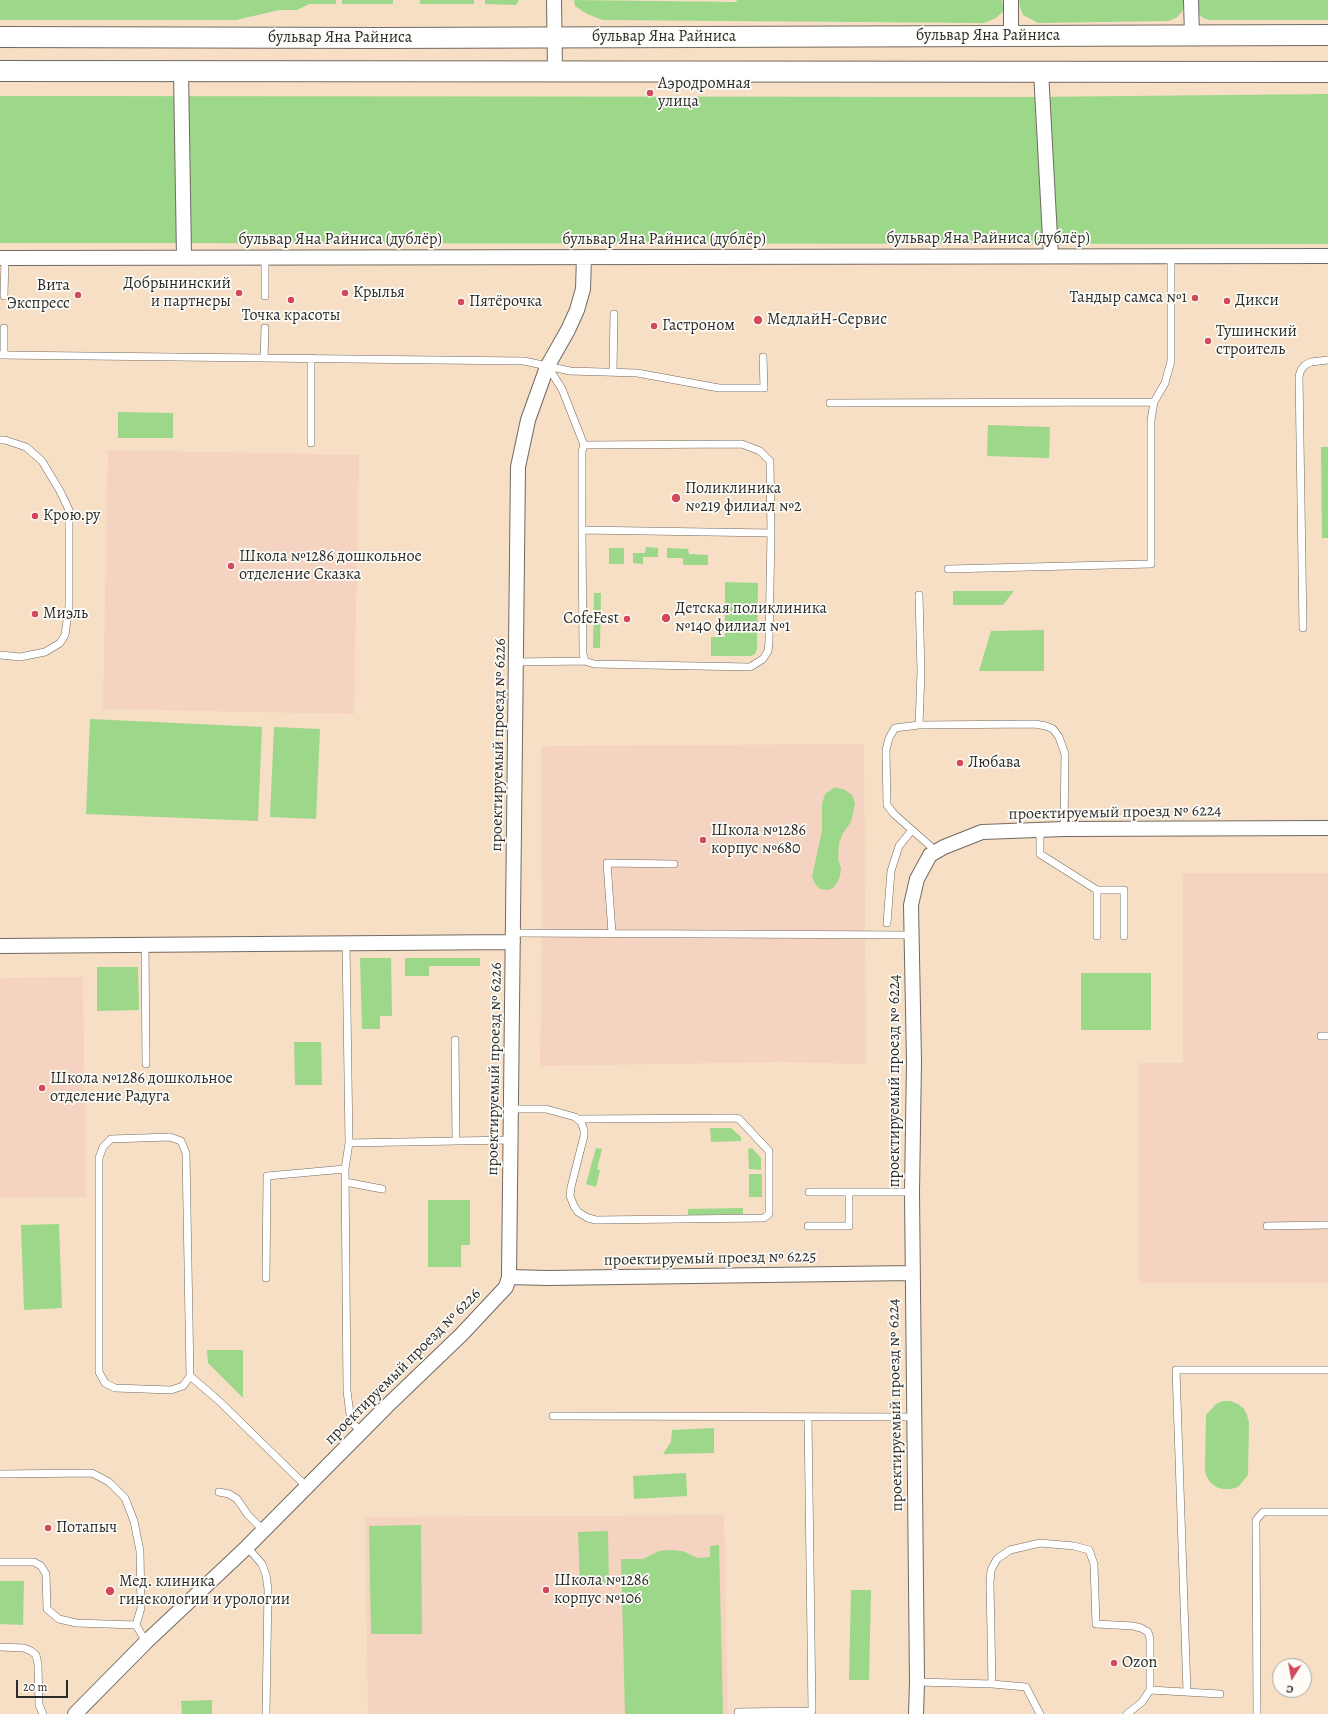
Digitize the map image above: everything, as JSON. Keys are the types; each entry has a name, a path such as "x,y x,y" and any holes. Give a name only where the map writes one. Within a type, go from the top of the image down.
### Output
{"main road":[{"name":"бульвар Яна Райниса","path":"0,37 1328,35"},
{"name":"бульвар Яна Райниса","path":"0,71 555,70 1328,72"}],"street":[{"path":"554,0 555,70"},
{"path":"1011,0 1011,36"},
{"path":"1191,0 1192,36"},
{"path":"181,71 184,257"},
{"path":"1040,71 1051,256"},
{"name":"бульвар Яна Райниса (дублёр)","path":"2,258 1328,256"},
{"name":"проектируемый проезд № 6226","path":"75,1714 146,1642 263,1530 462,1334 506,1287 509,1277 518,467 528,420 547,367 568,330 577,310 583,289 584,257"},
{"name":"проектируемый проезд № 6224","path":"916,1714 917,1682 912,1273 914,1061 912,905 917,879 930,856 982,832 1064,829 1328,828"},
{"path":"0,946 346,943 513,937"},
{"name":"проектируемый проезд № 6225","path":"509,1277 548,1278 912,1273"}],"lane":[{"path":"948,569 1151,564 1151,420 1154,402 1165,383 1171,361 1171,256"},
{"path":"265,296 266,257"},
{"path":"2,258 4,296"},
{"path":"613,372 614,314"},
{"path":"4,328 2,355 524,361 570,371 637,373 719,388 764,388 763,357"},
{"path":"264,358 265,328"},
{"path":"311,358 312,443"},
{"path":"1303,628 1299,376 1305,365 1311,362 1328,360"},
{"path":"547,367 562,389 584,445 582,451 582,654 585,661"},
{"path":"830,403 1154,402"},
{"path":"0,440 5,440 26,447 42,461 60,491 69,510 69,606 66,630 60,643 45,652 20,656 0,656"},
{"path":"516,662 585,661 594,664 750,667 763,660 768,651 771,533 770,461 760,451 742,444 584,445"},
{"path":"582,530 771,533"},
{"path":"919,595 921,672 919,724"},
{"path":"937,852 894,814 887,805 886,750 889,738 895,728 919,724 1035,724 1053,729 1059,737 1065,754 1064,829"},
{"path":"887,923 891,871 899,846 912,830"},
{"path":"1040,830 1040,854 1097,890 1124,890 1124,936"},
{"path":"612,933 607,863 674,864"},
{"path":"1097,890 1097,936"},
{"path":"513,937 612,933 912,935"},
{"path":"346,943 349,1143 345,1169 347,1391 351,1422 361,1432"},
{"path":"145,944 146,1064"},
{"path":"455,1040 456,1141"},
{"path":"511,1109 546,1109 578,1119 739,1119 769,1151 769,1214 764,1218 596,1220 588,1218 578,1212 570,1196 584,1136 583,1125 578,1119"},
{"path":"190,1376 183,1386 171,1390 115,1388 105,1383 99,1372 99,1158 103,1147 111,1139 170,1137 181,1141 186,1153 190,1376 218,1400 307,1487"},
{"path":"349,1143 510,1140"},
{"path":"266,1278 267,1176 345,1169"},
{"path":"345,1182 382,1189"},
{"path":"808,1192 912,1192"},
{"path":"808,1226 849,1226 849,1192"},
{"path":"1267,1226 1328,1225"},
{"path":"1187,1692 1176,1370 1328,1370"},
{"path":"553,1416 914,1417"},
{"path":"738,1712 812,1711 808,1417"},
{"path":"0,1474 92,1473 109,1482 125,1498 134,1521 140,1551 141,1608 136,1625 146,1642"},
{"path":"219,1492 229,1494 237,1499 248,1515 263,1530"},
{"path":"1257,1714 1256,1520 1263,1512 1328,1512"},
{"path":"992,1684 990,1584 991,1570 997,1559 1010,1550 1040,1544 1074,1546 1089,1550 1094,1564 1096,1624 1133,1626 1142,1628 1148,1632 1150,1639 1150,1690 1142,1702 1126,1714"},
{"path":"246,1546 262,1564 266,1575 268,1589 266,1714"},
{"path":"0,1562 34,1562 41,1566 46,1574 47,1609 59,1619 76,1623 136,1625"},
{"path":"0,1647 24,1648 31,1651 36,1656 38,1664 39,1705 43,1714"},
{"path":"917,1682 992,1684 1026,1687 1040,1714"},
{"path":"1150,1690 1220,1694"}],"shaded area":[{"name":"Школа №1286 дошкольное отделение Сказка","path":"108,450 359,455 354,714 103,709"},
{"name":"Школа №1286 корпус №680","path":"864,744 866,1064 780,1062 540,1066 542,934 541,746"},
{"path":"1183,873 1328,873 1328,1283 1139,1283 1139,1063 1183,1063"},
{"name":"Школа №1286 дошкольное отделение Радуга","path":"83,977 86,1197 0,1198 0,978"},
{"name":"Школа №1286 корпус №106","path":"724,1515 728,1714 368,1714 365,1517"}],"green space":[{"path":"0,0 336,0 336,4 309,4 297,10 279,10 236,20 0,20"},
{"path":"342,0 393,0 393,4 342,4"},
{"path":"420,0 474,0 474,4 420,4"},
{"path":"485,0 519,0 516,5 485,4"},
{"path":"574,0 736,2 737,0 1002,0 1004,10 996,18 984,23 603,20 587,14 575,6"},
{"path":"1019,0 1184,0 1184,6 1182,12 1176,18 1168,21 1038,23 1023,15"},
{"path":"1196,0 1328,0 1328,20 1210,20 1203,18 1196,11"},
{"path":"1328,94 1328,244 0,243 0,96 1030,97"},
{"path":"118,412 173,413 173,438 118,438"},
{"path":"988,425 1050,427 1049,458 987,456"},
{"path":"1321,447 1328,447 1328,538 1322,538"},
{"path":"646,547 658,548 658,557 643,557 643,564 633,563 633,553 645,553"},
{"path":"609,548 624,548 624,564 609,564"},
{"path":"667,548 688,549 689,554 708,555 708,565 683,565 683,558 667,558"},
{"path":"725,582 758,583 757,649 755,654 751,656 711,656 711,637 725,637"},
{"path":"953,591 1014,591 1003,605 953,605"},
{"path":"594,593 601,593 600,648 593,648"},
{"path":"1044,630 1044,671 979,671 991,631"},
{"path":"90,719 262,727 258,821 86,814"},
{"path":"274,727 320,729 316,819 270,817"},
{"path":"835,787 845,790 852,795 855,804 851,822 843,833 839,843 838,859 841,868 840,876 833,888 828,890 820,889 812,877 822,831 822,804 825,794"},
{"path":"360,958 391,958 392,1016 380,1016 380,1029 362,1029"},
{"path":"405,958 480,958 480,966 429,966 429,976 405,976"},
{"path":"97,967 138,967 139,1010 97,1011"},
{"path":"1081,973 1151,973 1151,1030 1081,1030"},
{"path":"294,1042 321,1042 322,1085 295,1085"},
{"path":"710,1128 731,1128 741,1137 741,1141 711,1142"},
{"path":"596,1148 602,1149 597,1169 600,1170 596,1187 586,1184"},
{"path":"752,1148 761,1158 761,1170 749,1169 748,1149"},
{"path":"749,1174 762,1174 762,1197 749,1197"},
{"path":"428,1200 470,1200 470,1245 461,1245 461,1267 428,1267"},
{"path":"743,1208 743,1214 688,1215 688,1209"},
{"path":"59,1224 62,1308 24,1310 21,1225"},
{"path":"207,1350 243,1350 243,1398 208,1363"},
{"path":"1223,1401 1230,1401 1238,1404 1244,1409 1249,1423 1248,1475 1238,1487 1231,1489 1216,1487 1210,1482 1206,1475 1205,1468 1206,1415 1216,1404"},
{"path":"714,1428 714,1453 663,1454 671,1442 672,1430"},
{"path":"686,1473 687,1496 634,1499 633,1476"},
{"path":"421,1525 422,1634 371,1634 369,1526"},
{"path":"608,1531 609,1584 580,1585 578,1532"},
{"path":"719,1545 723,1714 625,1714 621,1559 643,1559 659,1551 670,1550 682,1551 698,1558 710,1557 710,1546"},
{"path":"0,1581 24,1581 23,1625 0,1624"},
{"path":"851,1590 871,1590 869,1680 849,1680"},
{"path":"212,1700 212,1714 182,1714 181,1701"}],"place":[{"name":"Аэродромная улица","path":"650,93"},
{"name":"Добрынинский и партнеры","path":"239,293"},
{"name":"Крылья","path":"345,293"},
{"name":"Вита Экспресс","path":"78,295"},
{"name":"Тандыр самса №1","path":"1195,298"},
{"name":"Точка красоты","path":"291,300"},
{"name":"Дикси","path":"1227,301"},
{"name":"Пятёрочка","path":"461,302"},
{"name":"МедлайН-Сервис","path":"758,320"},
{"name":"Гастроном","path":"654,326"},
{"name":"Тушинский строитель","path":"1208,341"},
{"name":"Поликлиника №219 филиал №2","path":"676,498"},
{"name":"Крою.ру","path":"35,516"},
{"name":"Школа №1286 дошкольное отделение Сказка","path":"231,566"},
{"name":"Миэль","path":"35,614"},
{"name":"Детская поликлиника №140 филиал №1","path":"666,618"},
{"name":"CofeFest","path":"627,619"},
{"name":"Любава","path":"960,763"},
{"name":"Школа №1286 корпус №680","path":"703,840"},
{"name":"Школа №1286 дошкольное отделение Радуга","path":"42,1088"},
{"name":"Потапыч","path":"48,1528"},
{"name":"Школа №1286 корпус №106","path":"546,1590"},
{"name":"Мед. клиника гинекологии и урологии","path":"110,1591"},
{"name":"Ozon","path":"1114,1663"}]}
